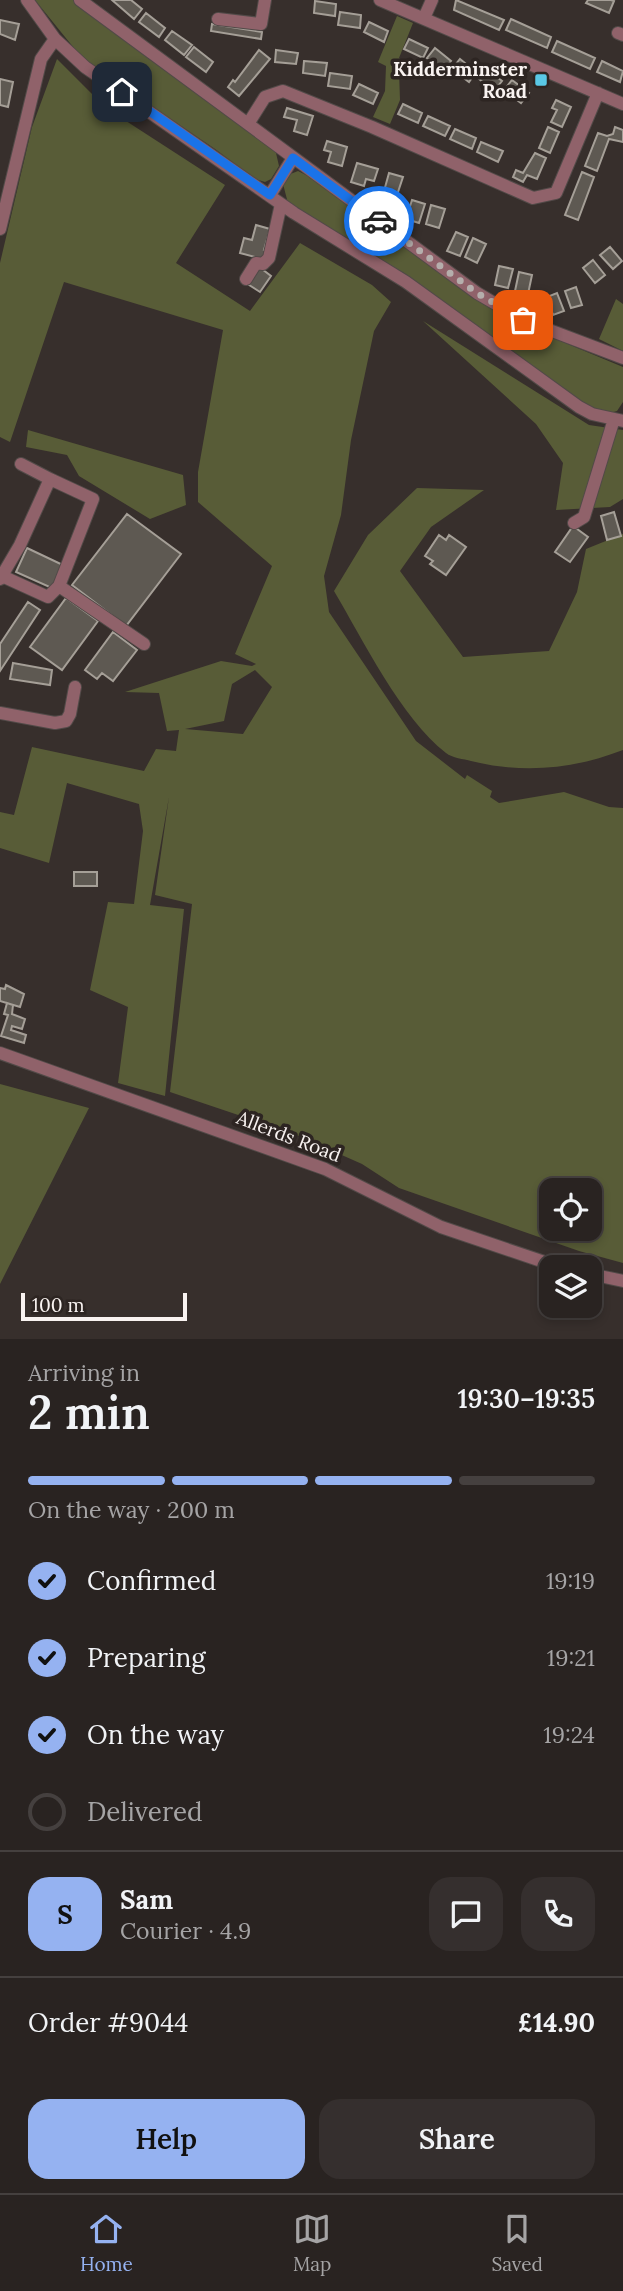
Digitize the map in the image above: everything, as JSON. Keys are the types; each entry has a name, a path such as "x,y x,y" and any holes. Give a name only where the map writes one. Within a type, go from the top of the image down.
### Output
{"street":[{"path":"27,0 55,39 85,67 281,204 415,288 579,407 592,414 619,420 584,517 574,523"},
{"path":"80,0 477,293 523,320 623,358"},
{"path":"218,19 261,24 265,0"},
{"path":"380,0 598,93 621,99"},
{"path":"424,19 432,0"},
{"path":"0,229 41,59 55,39"},
{"path":"248,124 265,97 283,91 533,198 556,193 598,93"},
{"path":"270,195 293,158"},
{"path":"246,279 256,263 263,264 269,258 281,204"},
{"path":"21,464 93,499 59,586 48,597 1,577 20,545 50,479"},
{"path":"59,586 144,644"},
{"path":"0,713 55,723 65,721 70,714 75,687"},
{"name":"Allerds Road","path":"0,1053 325,1169 442,1227 539,1260"},
{"path":"602,1277 623,1281"}],"green space":[{"path":"35,0 73,0 271,146 279,166 271,179 265,182 255,179 91,65"},
{"path":"397,16 413,23 399,58 403,61 399,71 400,100 390,124 373,117 385,91 386,66 378,62"},
{"path":"57,59 106,108 225,185 176,263 250,311 300,243 372,285 391,302 374,331 351,440 341,515 324,576 329,612 416,741 465,779 467,775 492,791 490,797 499,803 564,792 609,807 623,808 623,1263 550,1241 602,1241 602,1178 539,1178 539,1237 399,1188 362,1164 292,1133 170,1092 192,904 155,895 169,797 150,905 184,909 165,1096 118,1083 128,1007 90,990 108,902 134,904 143,831 139,804 67,783 49,863 0,848 0,812 14,815 32,747 144,771 156,749 176,751 179,730 167,731 159,693 125,692 221,661 252,666 256,664 235,654 272,566 198,502 198,472 223,330 64,282 10,442 0,437 0,263 32,127","holes":["255,670 272,687 243,734 185,729 224,721 232,684"]},
{"path":"298,171 478,300 515,322 623,367 623,402 617,411 600,412 575,400 404,273 289,207 283,184 288,175"},
{"path":"616,299 623,304 623,351 599,339"},
{"path":"423,321 589,425 623,430 623,499 610,507 556,510 563,463 536,424"},
{"path":"28,430 183,475 186,505 150,519 79,476 67,455 26,447"},
{"path":"417,488 484,490 431,527 400,571 463,657 549,651 577,592 586,549 623,534 623,750 567,765 529,768 490,765 449,755 429,738 414,720 384,677 334,591 368,535"},
{"path":"0,1084 89,1108 0,1284"}],"building":[{"path":"112,0 131,0 142,9 134,19"},
{"path":"456,0 504,20 499,30 454,10"},
{"path":"588,0 614,1 609,13 586,3"},
{"path":"315,1 336,4 335,16 314,13"},
{"path":"340,12 361,15 360,28 338,25"},
{"path":"146,13 165,28 159,37 139,22"},
{"path":"511,19 551,37 547,48 506,30"},
{"path":"0,20 19,24 15,40 0,34"},
{"path":"369,22 388,31 384,42 364,32"},
{"path":"212,24 262,32 261,39 211,31"},
{"path":"172,31 192,45 184,55 165,40"},
{"path":"409,39 428,48 423,58 404,49"},
{"path":"557,41 595,58 590,69 552,52"},
{"path":"194,47 213,62 206,72 186,57"},
{"path":"435,48 451,61 443,71 427,58"},
{"path":"259,50 270,59 239,96 228,87 233,80 235,82"},
{"path":"276,50 298,53 296,64 275,62"},
{"path":"460,59 476,72 469,82 452,69"},
{"path":"304,61 327,63 325,76 303,73"},
{"path":"602,61 623,71 620,82 597,72"},
{"path":"486,68 502,81 494,91 478,78"},
{"path":"330,73 352,76 350,89 328,86"},
{"path":"0,79 13,82 8,107 0,105"},
{"path":"512,80 529,93 521,103 504,90"},
{"path":"359,84 378,93 373,104 353,95"},
{"path":"556,100 571,107 562,127 551,122 557,110 552,108"},
{"path":"403,104 422,113 418,123 398,114"},
{"path":"287,108 313,116 307,135 294,131 297,120 284,117"},
{"path":"428,116 450,126 445,136 423,126"},
{"path":"548,127 559,132 550,153 539,148"},
{"path":"615,127 623,130 623,142 609,139 597,171 585,166 598,133 607,136 613,134"},
{"path":"455,129 476,138 472,149 450,139"},
{"path":"327,141 347,147 342,166 328,162 331,152 324,150"},
{"path":"481,142 503,151 498,162 477,152"},
{"path":"535,153 546,158 537,179 527,175 523,182 513,177 516,170 523,173"},
{"path":"357,163 378,169 374,181 366,179 364,186 351,182"},
{"path":"582,172 594,177 578,220 565,215"},
{"path":"389,173 403,177 397,195 384,191"},
{"path":"412,200 425,204 419,223 406,219"},
{"path":"431,205 445,209 439,228 426,224"},
{"path":"256,225 270,229 264,250 268,251 266,260 240,253 244,238 252,240"},
{"path":"456,232 468,237 460,256 447,251"},
{"path":"473,238 486,244 477,263 465,257"},
{"path":"610,247 622,261 613,269 600,255"},
{"path":"593,260 605,275 595,283 583,268"},
{"path":"258,266 271,276 260,292 246,283"},
{"path":"499,266 513,269 508,288 495,285"},
{"path":"519,272 532,275 528,294 515,291"},
{"path":"576,287 582,305 571,308 565,291"},
{"path":"557,293 564,311 553,315 547,297"},
{"path":"614,512 621,536 607,540 601,516"},
{"path":"127,514 181,554 126,626 72,585"},
{"path":"573,526 588,537 570,562 555,552"},
{"path":"439,535 446,540 449,535 466,547 446,575 430,564 433,561 425,556"},
{"path":"27,548 65,566 54,589 16,572"},
{"path":"66,598 98,621 62,670 30,647"},
{"path":"28,602 40,610 0,671 0,644"},
{"path":"113,632 137,650 113,681 102,673 97,679 85,670"},
{"path":"13,663 52,670 50,685 10,679"},
{"path":"74,872 97,872 97,886 74,886"},
{"path":"6,985 24,994 20,1007 0,1001 0,988 5,989"},
{"path":"7,1003 13,1005 12,1014 25,1019 22,1029 12,1026 11,1030 26,1035 24,1043 1,1036 8,1015 4,1014"}],"way so far":[{"path":"379,221 477,293 523,320"}],"place":[{"name":"Kidderminster Road","path":"541,80"}],"route":[{"path":"122,92 270,195 293,158 379,221"}]}
